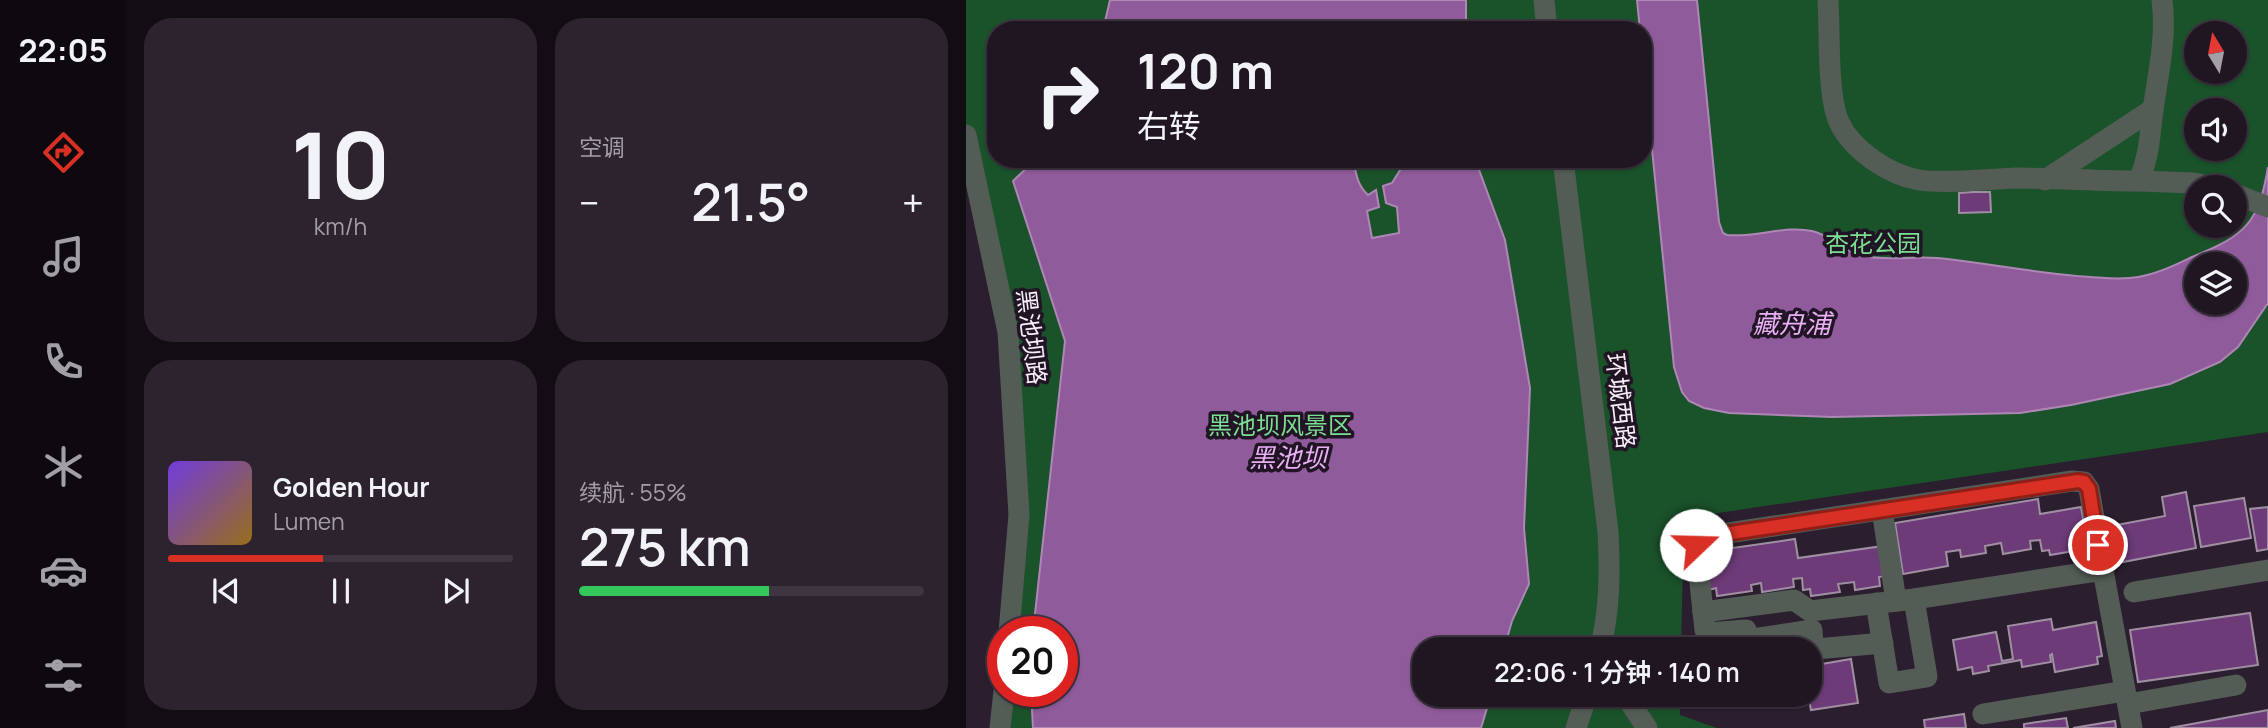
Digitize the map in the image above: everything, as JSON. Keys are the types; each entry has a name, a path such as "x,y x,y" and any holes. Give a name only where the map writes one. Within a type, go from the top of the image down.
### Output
{"street":[{"path":"1544,0 1546,21"},
{"path":"1828,0 1835,110 1846,134 1863,151 1886,167 1918,180 2184,183"},
{"path":"2139,181 2148,157 2161,58 2164,15 2161,0"},
{"path":"2045,180 2153,108"},
{"name":"黑池坝路","path":"966,135 1008,332 1019,515 1010,616"},
{"name":"环城西路","path":"1564,168 1608,525 1610,580 1604,637"},
{"path":"2103,570 1895,601 1811,621 1753,639 1744,629 1708,633 1704,630 1696,545 1702,537 2081,482 2090,492 2132,728"},
{"path":"1882,510 1895,601 1927,677 1889,683 1883,643 1895,601"},
{"path":"2134,592 2268,570"},
{"path":"1703,612 1794,600 1811,621 1812,645 1815,648 1883,643"},
{"path":"1983,713 2236,685"},
{"path":"1000,728 1002,707"},
{"path":"1576,728 1583,707"},
{"path":"1633,707 1647,728"}],"green space":[{"path":"966,0 2268,0 2268,432 1684,518 1681,637 1412,637 1412,707 1680,707 1680,715 1717,728 1000,728 1002,707 1078,707 1078,616 1009,616 1008,332 966,135"}],"water":[{"path":"1110,0 1466,0 1466,21 1105,21"},
{"name":"藏舟浦","path":"1637,0 1697,0 1719,222 1723,233 1727,235 1781,230 1812,231 1863,256 1937,258 2071,276 2132,278 2145,276 2184,261 2184,315 2247,315 2247,252 2203,252 2231,238 2247,238 2247,224 2260,202 2268,167 2268,303 2238,347 2220,362 2170,384 2020,413 1832,417 1729,413 1704,408 1689,401 1682,392 1674,367 1652,149 1652,21 1639,21"},
{"name":"黑池坝","path":"1027,168 1355,168 1364,191 1368,195 1376,190 1379,207 1367,211 1372,238 1399,233 1397,207 1386,203 1383,186 1392,183 1401,168 1478,168 1505,240 1530,388 1524,528 1529,584 1507,637 1412,637 1412,707 1487,707 1481,728 1033,728 1032,707 1078,707 1078,616 1035,616 1065,341 1013,181"}],"building":[{"path":"1990,192 1991,212 1959,213 1959,193"},
{"path":"2186,492 2196,548 2118,563 2111,526 2165,516 2162,497"},
{"path":"2244,498 2251,538 2201,547 2194,506"},
{"path":"2038,499 2040,514 2081,507 2088,546 2050,555 2049,550 2042,551 2040,540 2030,541 2031,549 2003,554 2001,543 1985,546 1986,553 1961,557 1960,550 1946,552 1948,566 1903,574 1895,523"},
{"path":"2268,507 2268,549 2257,551 2250,509"},
{"path":"1795,539 1798,558 1883,546 1887,576 1879,577 1880,586 1855,590 1854,582 1838,584 1840,592 1811,596 1810,589 1803,590 1802,578 1793,579 1794,587 1762,592 1761,583 1751,585 1752,591 1717,596 1716,588 1709,590 1704,552"},
{"path":"2250,613 2258,665 2138,682 2130,630"},
{"path":"2051,619 2053,630 2096,622 2102,656 2097,657 2098,664 2055,672 2052,654 2051,662 2022,667 2021,660 1988,666 1989,671 1973,674 1972,667 1958,670 1953,640 1996,632 2002,661 2013,659 2008,626"},
{"path":"1851,659 1858,703 1811,710 1810,707 1822,707 1822,664"},
{"path":"2268,710 2268,728 2170,728"},
{"path":"1964,714 1966,728 1925,728 1924,720"},
{"path":"2066,718 2068,728 2024,728 2024,724"},
{"path":"2115,721 2116,728 2073,728"}],"route":[{"path":"1696,545 1702,537 2072,481 2084,482 2089,489 2098,545"}],"park label":[{"name":"杏花公园","path":"1873,244"},
{"name":"黑池坝风景区","path":"1280,426"}]}
